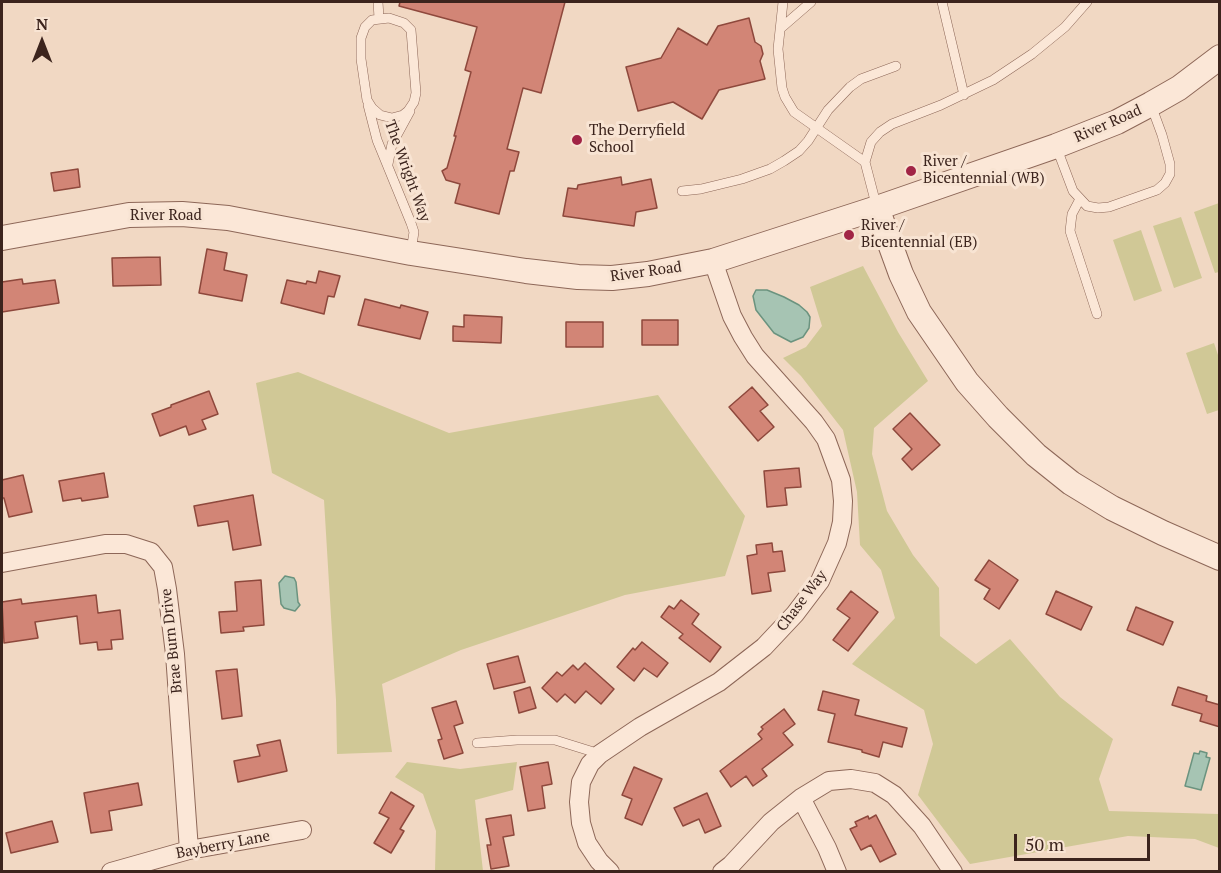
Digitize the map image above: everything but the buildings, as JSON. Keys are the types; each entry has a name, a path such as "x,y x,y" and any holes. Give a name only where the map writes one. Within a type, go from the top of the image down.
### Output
{"street":[{"name":"River Road","path":"2,238 129,215 182,214 228,218 411,253 526,271 612,278 648,274 713,261 877,208 1056,146 1117,122 1151,104 1179,88 1220,57"},
{"path":"877,208 900,274 919,312 967,382 998,417 1036,455 1071,483 1112,508 1220,558"},
{"name":"Chase Way","path":"610,872 587,843 581,823 579,802 581,782 590,764 600,754 640,727 719,682 764,647 795,614 820,581 837,543 842,522 841,480 826,440 814,422 755,356 743,337 732,316 713,261"},
{"name":"Brae Burn Drive","path":"2,563 105,544 126,544 151,552 163,567 175,654 189,850"},
{"path":"722,872 771,822 801,798 829,781 851,778 875,783 894,795 922,826 953,872"},
{"path":"801,798 837,872"},
{"name":"Bayberry Lane","path":"111,872 189,850 302,830"}],"lane":[{"path":"378,2 379,18 397,21 407,25 411,30 415,73 414,102 392,144 388,169"},
{"path":"783,2 778,64 785,97 794,112 865,162"},
{"path":"781,28 812,2"},
{"path":"942,2 964,95"},
{"path":"877,208 865,162 871,142 892,124 964,95 993,80 1032,54 1065,27 1087,2"},
{"name":"The Wright Way","path":"379,18 368,23 362,34 361,59 367,100 377,140 414,232 411,253"},
{"path":"682,190 722,184 770,169 798,151 817,129 828,110 850,87 861,79 896,66"},
{"name":"The Wright Way","path":"367,100 380,115 392,118 403,115 414,102"},
{"path":"1056,146 1073,190 1087,206 1109,207 1157,190 1170,174 1170,164 1151,104"},
{"path":"1080,199 1072,214 1070,231 1097,314"},
{"path":"477,743 555,740 600,754"}],"shaded area":[{"path":"1219,203 1219,272 1215,273 1194,212"},
{"path":"1181,217 1202,278 1174,288 1153,226"},
{"path":"1141,230 1162,291 1134,301 1113,240"},
{"path":"863,266 898,332 928,381 874,428 872,454 887,511 913,555 939,588 940,636 976,664 1010,639 1060,697 1113,739 1099,779 1109,811 1219,814 1219,848 1195,839 1128,836 970,864 918,795 933,744 924,710 852,664 895,618 881,570 860,545 857,492 843,430 801,376 783,358 806,347 822,326 810,287"},
{"path":"756,290 767,290 784,297 807,312 810,317 809,328 803,337 791,342 774,333 756,310 753,296"},
{"path":"1214,343 1219,358 1219,410 1207,414 1186,353"},
{"path":"298,372 449,433 658,395 745,516 725,576 625,595 461,650 382,684 392,752 337,754 324,500 272,473 256,383"},
{"path":"285,576 294,578 296,582 300,605 295,611 284,608 281,604 279,583"},
{"path":"1200,751 1207,753 1206,757 1210,758 1201,790 1185,786 1194,753 1199,754"},
{"path":"407,762 460,769 517,762 513,790 475,800 483,871 435,871 436,831 423,794 395,777"}],"place":[{"name":"The Derryfield School","path":"577,140"},
{"name":"River / Bicentennial (WB)","path":"911,171"},
{"name":"River / Bicentennial (EB)","path":"849,235"}]}
